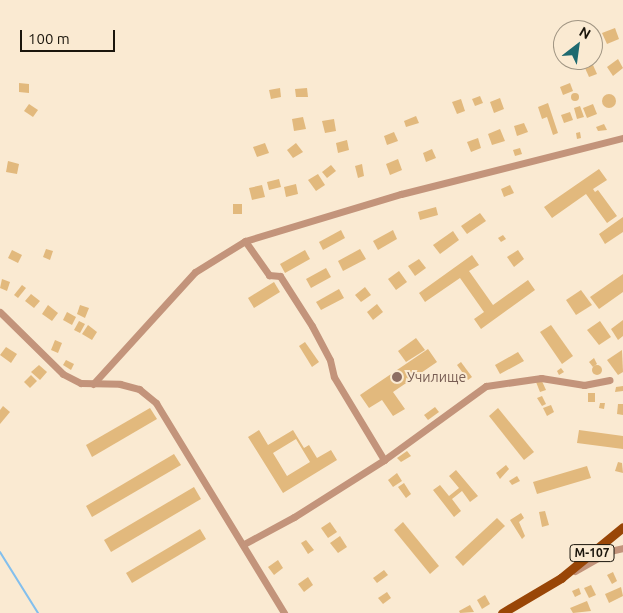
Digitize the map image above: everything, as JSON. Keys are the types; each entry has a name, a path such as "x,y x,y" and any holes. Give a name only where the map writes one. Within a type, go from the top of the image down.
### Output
{"main road":[{"name":"М-107","path":"502,613 561,578 623,527"}],"street":[{"path":"93,384 195,272 245,241 401,194 623,138"},
{"path":"245,241 270,275 280,276 312,326 330,360 334,377 384,460"},
{"path":"0,312 63,374 81,383 120,384 139,390 156,403 216,503 244,544 284,613"},
{"path":"244,544 294,517 384,460 486,386 541,378 584,385 610,380"},
{"path":"561,578 610,551 623,548"}],"building":[{"path":"615,28 619,39 607,44 603,33"},
{"path":"618,59 623,68 613,76 607,67"},
{"path":"586,70 595,70 597,74 589,77"},
{"path":"19,83 29,84 29,93 19,92"},
{"path":"570,83 573,91 563,95 560,87"},
{"path":"280,88 281,97 271,99 269,90"},
{"path":"307,88 308,97 296,97 295,89"},
{"path":"575,93 579,97 575,101 571,97"},
{"path":"609,94 614,96 616,101 614,106 609,108 604,106 602,101 604,96"},
{"path":"480,96 483,103 475,106 472,99"},
{"path":"500,98 504,109 494,113 490,102"},
{"path":"461,99 465,111 457,114 452,102"},
{"path":"548,103 558,133 553,135 547,117 542,119 538,107"},
{"path":"29,104 38,110 33,117 24,111"},
{"path":"593,104 597,114 587,118 583,108"},
{"path":"580,106 584,117 577,119 574,108"},
{"path":"570,112 573,120 564,123 561,115"},
{"path":"416,116 419,123 406,127 404,121"},
{"path":"303,117 306,129 294,131 292,119"},
{"path":"334,119 336,131 325,133 322,121"},
{"path":"524,123 528,132 517,136 514,126"},
{"path":"604,124 607,130 598,131 596,127"},
{"path":"500,129 505,141 492,145 488,134"},
{"path":"394,132 398,141 387,145 384,136"},
{"path":"580,132 581,138 577,139 576,133"},
{"path":"478,138 481,148 471,152 467,142"},
{"path":"347,140 349,150 338,153 336,143"},
{"path":"265,143 269,153 257,157 253,147"},
{"path":"296,143 303,152 293,158 287,150"},
{"path":"520,148 522,154 515,156 513,150"},
{"path":"432,149 436,158 426,162 423,153"},
{"path":"398,159 402,170 390,175 386,164"},
{"path":"8,161 19,164 17,174 6,172"},
{"path":"362,164 364,176 358,178 355,166"},
{"path":"331,165 336,171 327,178 322,172"},
{"path":"599,169 607,180 593,189 595,192 598,190 617,216 607,223 586,194 552,218 544,207"},
{"path":"318,174 325,185 316,191 308,180"},
{"path":"279,179 281,187 269,190 267,182"},
{"path":"296,184 298,194 286,197 284,187"},
{"path":"262,185 265,197 252,200 249,188"},
{"path":"510,185 514,193 504,197 501,189"},
{"path":"233,204 242,204 242,214 233,214"},
{"path":"436,207 438,215 420,220 418,212"},
{"path":"480,213 486,221 467,234 461,226"},
{"path":"623,217 623,232 605,244 599,234"},
{"path":"341,230 345,238 323,250 319,242"},
{"path":"393,230 397,239 378,250 373,241"},
{"path":"453,231 459,240 440,254 433,245"},
{"path":"503,235 506,239 501,242 498,238"},
{"path":"46,249 53,251 50,260 43,257"},
{"path":"360,249 366,259 343,271 338,261"},
{"path":"12,250 22,255 18,263 8,258"},
{"path":"305,250 310,259 285,273 280,264"},
{"path":"518,250 524,259 514,267 507,257"},
{"path":"472,255 479,265 469,271 493,305 528,280 535,290 481,329 474,319 484,312 460,278 425,302 419,293"},
{"path":"419,259 426,268 415,276 408,266"},
{"path":"326,268 331,277 311,288 306,279"},
{"path":"399,271 407,282 396,290 388,279"},
{"path":"623,274 623,292 599,309 590,297"},
{"path":"2,279 10,282 7,291 0,288"},
{"path":"274,282 280,292 254,308 248,298"},
{"path":"22,285 26,288 18,298 14,295"},
{"path":"365,287 371,295 361,302 355,295"},
{"path":"339,289 344,298 321,310 316,302"},
{"path":"581,290 592,305 576,315 566,300"},
{"path":"31,294 40,301 34,308 25,301"},
{"path":"377,304 383,312 373,320 367,312"},
{"path":"48,305 58,313 52,321 42,314"},
{"path":"80,305 89,308 85,318 77,314"},
{"path":"67,312 76,317 72,325 63,320"},
{"path":"623,320 623,336 618,340 611,329"},
{"path":"79,321 85,324 80,333 74,330"},
{"path":"600,321 611,337 599,345 587,330"},
{"path":"88,325 97,332 92,340 82,334"},
{"path":"551,325 573,356 562,364 540,332"},
{"path":"416,338 425,350 406,362 398,351"},
{"path":"55,340 62,343 58,353 51,350"},
{"path":"305,342 319,362 312,367 299,346"},
{"path":"6,347 17,354 11,363 0,355"},
{"path":"428,349 437,362 393,392 405,409 393,416 382,400 369,408 360,395"},
{"path":"622,350 623,372 618,375 607,360"},
{"path":"518,352 524,361 500,374 495,365"},
{"path":"594,358 597,364 593,367 589,362"},
{"path":"66,360 74,364 71,370 63,365"},
{"path":"461,362 472,377 468,380 457,365"},
{"path":"39,365 47,372 40,380 31,372"},
{"path":"597,365 602,370 597,375 592,370"},
{"path":"561,368 564,372 559,375 557,371"},
{"path":"31,375 37,381 30,388 24,382"},
{"path":"541,379 546,390 540,392 536,382"},
{"path":"623,386 623,391 615,392 616,387"},
{"path":"588,393 595,393 595,402 588,402"},
{"path":"542,396 546,404 542,406 537,398"},
{"path":"600,403 605,403 604,409 599,408"},
{"path":"618,404 623,404 623,415 617,414"},
{"path":"551,405 554,412 547,416 543,408"},
{"path":"3,406 10,412 0,424 0,410"},
{"path":"435,407 439,412 428,420 424,415"},
{"path":"150,408 157,419 92,457 86,445"},
{"path":"498,408 534,452 524,460 489,416"},
{"path":"259,430 268,445 293,430 304,448 309,445 317,458 331,450 337,460 283,493 248,437","holes":["296,439 310,462 287,476 273,453"]},
{"path":"579,430 623,436 623,449 577,443"},
{"path":"407,451 411,456 401,462 397,458"},
{"path":"174,454 181,465 92,517 86,506"},
{"path":"618,462 622,463 623,473 615,471"},
{"path":"506,465 509,469 500,479 496,473"},
{"path":"587,466 591,478 537,494 533,482"},
{"path":"456,470 478,496 470,502 462,491 452,499 461,511 454,517 433,490 440,485 449,496 459,488 449,476"},
{"path":"397,473 402,481 393,487 388,480"},
{"path":"517,476 520,481 512,485 509,481"},
{"path":"404,483 411,494 406,498 398,487"},
{"path":"194,487 201,499 111,552 104,540"},
{"path":"545,511 549,525 542,527 539,512"},
{"path":"521,513 524,518 519,522 525,536 522,539 510,520"},
{"path":"497,518 505,526 463,566 455,557"},
{"path":"330,522 337,532 328,538 321,528"},
{"path":"403,522 439,566 430,574 394,530"},
{"path":"200,529 206,539 132,583 126,573"},
{"path":"340,536 347,547 338,553 330,543"},
{"path":"306,540 314,550 308,554 301,543"},
{"path":"278,560 283,568 274,575 268,567"},
{"path":"384,570 388,575 377,583 373,578"},
{"path":"613,572 617,581 612,584 607,575"},
{"path":"308,577 313,585 304,592 298,584"},
{"path":"591,585 596,595 589,598 584,588"},
{"path":"621,587 623,596 609,603 605,594"},
{"path":"579,588 581,594 575,597 572,591"},
{"path":"387,592 391,598 383,604 378,598"},
{"path":"485,595 490,604 482,609 477,600"},
{"path":"587,601 591,611 573,613 570,608"},
{"path":"470,605 474,612 460,613 459,611"}],"waterway":[{"path":"0,552 38,613"}],"place":[{"name":"Училище","path":"397,377"}]}
